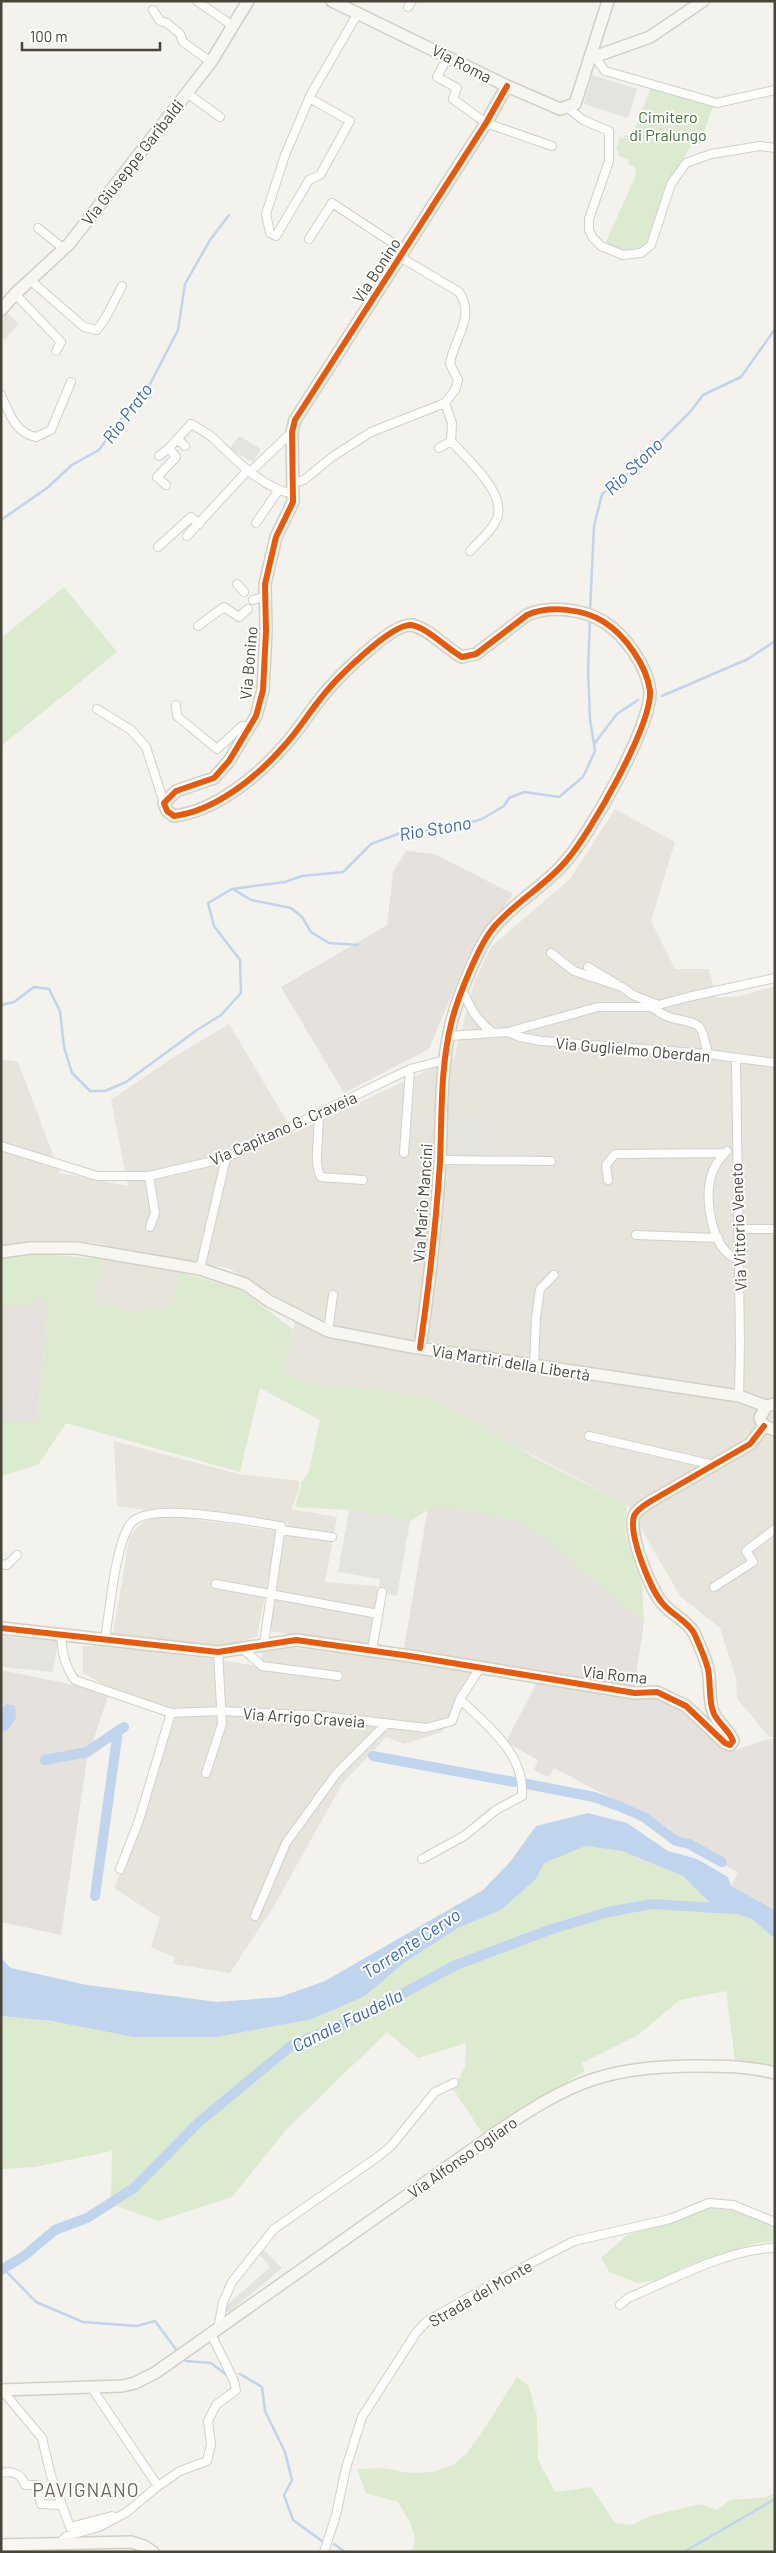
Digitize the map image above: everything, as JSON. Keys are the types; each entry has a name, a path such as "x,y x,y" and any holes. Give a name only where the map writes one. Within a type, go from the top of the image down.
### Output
{"street":[{"path":"197,1 233,26"},
{"name":"Via Giuseppe Garibaldi","path":"1,310 15,294 64,249 210,62 248,1"},
{"name":"Via Roma","path":"332,1 551,107 568,108"},
{"path":"608,1 593,58 575,104 568,108 582,120 609,131 609,161 589,219 589,230 601,246 622,255 641,253 651,245 671,184 686,163 711,154 760,146 775,148"},
{"path":"593,58 650,37 703,1"},
{"path":"153,10 160,21 167,23 180,34 183,42 210,62"},
{"path":"309,98 350,120 320,175 309,180 276,236 270,233 266,214 285,156 309,98 358,13"},
{"path":"448,56 437,77 457,88 453,100 486,123 552,146"},
{"path":"593,58 605,71 717,103 775,90"},
{"name":"Via Bonino","path":"164,802 176,791 214,778 229,762 256,716 263,690 266,631 253,597 276,537 293,502 292,432 295,420 403,254 486,123 507,86"},
{"path":"187,93 220,117"},
{"path":"256,522 278,491 293,488 332,457 371,432 445,403 455,390 458,380 450,364 466,315 465,301 459,292 332,203 309,239"},
{"path":"38,228 64,249"},
{"path":"30,280 84,327 97,330 122,286"},
{"path":"15,294 61,342 56,351"},
{"path":"1,395 13,420 24,433 36,437 51,430 71,382"},
{"path":"445,403 452,423 451,441 484,477 499,506 497,520 470,551"},
{"path":"159,456 191,424 213,438 278,491"},
{"path":"187,536 250,470 292,432"},
{"path":"177,439 185,446"},
{"path":"439,448 451,441"},
{"path":"166,485 157,477 176,456 169,448"},
{"path":"158,547 191,517 199,524"},
{"path":"237,584 253,597"},
{"path":"198,626 224,607 239,617 248,608"},
{"path":"97,709 131,730 146,747 167,811 174,816 187,814 239,787 285,746 322,696 360,657 392,632 410,625 422,628 447,649 462,657 476,654 527,615 536,611 552,609 578,612 598,617 613,627 631,649 645,673 650,690 646,718 588,831 566,861 543,885 494,927 478,951 452,1018 445,1060"},
{"path":"176,705 177,716 217,749 242,726 250,727"},
{"path":"551,952 574,971 622,987"},
{"path":"588,967 670,1017 692,1021 699,1026 708,1054"},
{"path":"508,1032 598,1007 654,1006 688,996 775,978"},
{"path":"464,991 471,1008 482,1025 492,1032"},
{"name":"Via Guglielmo Oberdan","path":"449,1036 508,1032 520,1037 542,1041 708,1054 775,1063"},
{"name":"Via Vittorio Veneto","path":"736,1058 739,1396"},
{"name":"Via Capitano G. Craveia","path":"1,1146 97,1176 149,1176 226,1158 410,1069 445,1060"},
{"name":"Via Mario Mancini","path":"420,1348 433,1251 440,1160 440,1107 445,1060"},
{"path":"404,1153 410,1069"},
{"path":"318,1113 321,1128 316,1169 321,1177 364,1180"},
{"path":"736,1144 725,1153 716,1165 710,1177 708,1194 712,1226 718,1238 733,1258 739,1260"},
{"path":"608,1180 606,1165 615,1154 725,1153"},
{"path":"200,1270 226,1158"},
{"path":"440,1160 551,1160"},
{"path":"149,1176 155,1213 150,1227"},
{"path":"738,1229 775,1229"},
{"path":"636,1235 718,1238"},
{"name":"Via Martiri della Libertà","path":"1,1252 30,1248 77,1248 200,1270 244,1284 269,1301 328,1331 420,1348 739,1396 770,1405"},
{"path":"534,1366 536,1317 540,1289 554,1275"},
{"path":"328,1331 333,1296"},
{"path":"769,1428 760,1413 770,1405"},
{"name":"Via Roma","path":"1,1628 61,1633 218,1652 243,1649 264,1643 296,1640 392,1653 635,1693 657,1692 686,1706 725,1743 730,1744 733,1742 731,1735 722,1726 713,1712 708,1668 693,1631 657,1597 637,1547 634,1516 640,1509 750,1444 769,1428"},
{"path":"589,1436 714,1465"},
{"path":"106,1639 121,1545 132,1523 140,1516 179,1512 281,1526 264,1643"},
{"path":"280,1530 332,1537"},
{"path":"714,1586 752,1562 746,1551 775,1530"},
{"path":"1,1564 7,1564 17,1556"},
{"path":"216,1584 378,1614"},
{"path":"372,1650 382,1592"},
{"path":"61,1633 63,1655 68,1671 75,1680 171,1713 221,1712"},
{"path":"243,1649 262,1666 338,1676"},
{"name":"Via Arrigo Craveia","path":"206,1774 222,1724 218,1652"},
{"name":"Via Arrigo Craveia","path":"221,1712 324,1716 426,1728 452,1721 460,1699 480,1668"},
{"path":"422,1859 464,1836 496,1810 522,1796 522,1785 514,1761 503,1741 460,1699"},
{"path":"120,1869 139,1820 171,1713"},
{"name":"Via Arrigo Craveia","path":"256,1916 286,1843 336,1774 386,1724"},
{"name":"Via Alfonso Ogliaro","path":"91,2387 122,2386 135,2383 173,2361 525,2113 568,2088 615,2072 647,2066 743,2066 775,2073"},
{"path":"56,2545 67,2536 99,2527 127,2512 158,2486 180,2471 206,2461 211,2444 208,2421 216,2405 236,2390 214,2332 223,2302 232,2282 274,2229 379,2156 390,2146 436,2092 454,2083"},
{"name":"Strada del Monte","path":"324,2552 336,2515 346,2468 362,2417 416,2333 427,2321 512,2273 574,2241 670,2219 709,2203 733,2205 775,2222"},
{"path":"620,2305 628,2298 704,2267 746,2252 775,2248"},
{"path":"2,2390 91,2387 158,2486"},
{"path":"2,2390 42,2438 51,2476 70,2527 127,2512"},
{"path":"1,2473 15,2472 23,2478 25,2485 36,2485 42,2504 61,2505"},
{"path":"1,2545 131,2542 144,2546 154,2552"}],"shaded area":[{"path":"592,75 637,89 628,118 584,104"},
{"path":"6,312 19,324 4,340 1,337 1,317"},
{"path":"239,436 261,449 253,462 231,450"},
{"path":"615,809 675,842 651,921 675,969 709,969 716,998 741,996 775,986 775,1737 769,1737 737,1698 736,1678 720,1628 680,1596 627,1504 490,1433 347,1387 321,1388 282,1371 294,1330 295,1308 228,1268 179,1260 179,1272 172,1308 124,1312 95,1302 99,1259 105,1244 78,1241 25,1242 1,1246 1,1059 18,1062 60,1173 128,1186 111,1100 172,1058 229,1024 294,1133 454,1058 475,980 491,947 570,879"},
{"path":"406,851 434,854 513,894 468,956 429,1049 344,1093 281,987 387,925 393,872"},
{"path":"426,1114 435,1114 436,1159 427,1159"},
{"path":"452,1118 483,1118 482,1158 451,1157"},
{"path":"35,1296 43,1298 48,1308 37,1422 1,1422 1,1306 32,1306"},
{"path":"114,1441 239,1474 299,1481 299,1489 284,1528 117,1506"},
{"path":"436,1505 526,1523 644,1622 634,1688 668,1700 728,1752 775,1737 775,1910 731,1886 738,1872 667,1836 670,1829 554,1768 549,1777 534,1770 538,1760 506,1742 537,1682 403,1654 428,1508"},
{"path":"290,1509 337,1517 325,1582 377,1586 384,1610 376,1647 270,1631 277,1572"},
{"path":"349,1510 410,1521 397,1596 378,1592 380,1579 338,1572"},
{"path":"171,1516 278,1531 257,1637 213,1648 112,1639 130,1535 148,1517"},
{"path":"1,1636 58,1641 53,1672 1,1667"},
{"path":"83,1646 119,1646 259,1666 263,1652 295,1648 480,1668 442,1732 404,1744 386,1737 342,1784 274,1906 230,1973 173,1964 174,1957 151,1947 160,1918 114,1888 145,1816 177,1710 115,1691 83,1673"},
{"path":"1,1670 74,1685 108,1696 87,1759 61,1935 1,1922"},
{"path":"263,2249 282,2268 228,2313 224,2308 270,2267 260,2255"}],"green space":[{"name":"Cimitero di Pralungo","path":"651,88 713,107 701,140 696,138 672,177 646,244 628,252 605,244 636,175 635,167 628,164 629,160 618,155 619,152 616,150 620,137 624,139 625,135 631,138"},
{"path":"64,587 117,652 1,746 1,638"},
{"path":"34,1253 99,1259 95,1302 124,1312 172,1308 179,1272 240,1289 294,1330 282,1371 321,1388 347,1387 426,1396 543,1462 627,1504 625,1534 642,1585 644,1622 526,1523 436,1505 410,1521 349,1510 295,1507 302,1482 309,1471 320,1420 260,1388 240,1472 66,1423 38,1465 1,1476 1,1422 37,1422 48,1308 43,1298 35,1296 32,1306 1,1306 1,1257"},
{"path":"586,1846 622,1851 683,1876 713,1906 752,1919 775,1939 775,2068 735,2060 726,1991 680,2000 638,2035 582,2063 585,2071 483,2134 453,2089 465,2067 466,2043 418,2058 387,2032 286,2130 232,2197 158,2221 111,2204 112,2151 35,2167 1,2169 1,2016 52,2021 365,1996 404,1963 458,1928 501,1910 536,1879 543,1863"},
{"path":"708,2207 733,2208 775,2227 775,2242 757,2243 687,2266 659,2280 637,2283 609,2272 601,2258 627,2235 675,2221"},
{"path":"517,2377 529,2386 537,2416 538,2460 555,2492 591,2487 615,2523 633,2525 650,2516 701,2504 717,2510 730,2500 766,2497 773,2494 773,2482 775,2552 411,2552 415,2540 414,2533 409,2520 398,2502 366,2493 357,2469 381,2468 411,2473 432,2472 453,2465 467,2453"}],"water":[{"path":"6,1704 15,1706 16,1718 8,1730 1,1732 1,1710"},
{"name":"Torrente Cervo","path":"588,1813 627,1823 668,1851 697,1859 728,1877 731,1886 775,1910 775,1939 752,1919 713,1906 683,1876 622,1851 586,1846 544,1863 536,1879 501,1910 458,1928 404,1963 365,1996 312,2019 217,2037 134,2037 52,2021 1,2016 1,1958 11,1968 87,1985 217,2002 280,1997 325,1981 483,1890 510,1862 536,1826"}],"waterway":[{"name":"Rio Prato","path":"1,520 47,488 72,465 99,450 125,414 146,392 178,330 185,284 210,240 229,215"},
{"name":"Rio Stono","path":"590,611 594,526 602,494 625,477 691,411 703,395 741,377 775,329"},
{"name":"Rio Stono","path":"1,1005 14,1002 34,987 49,989 60,1011 64,1047 72,1073 90,1091 105,1091 126,1082 197,1030 221,1015 241,993 240,960 214,926 208,903 232,889 285,882 302,876 343,872 371,844 403,832 445,830 482,819 504,806 509,798 524,792 559,797 583,777 595,751 590,719 588,671 590,619"},
{"path":"662,696 748,659 775,641"},
{"path":"594,744 617,714 638,700"},
{"path":"233,889 251,900 291,908 302,917 311,932 329,943 358,945"},
{"path":"95,1896 118,1731 124,1727"},
{"path":"45,1760 87,1752 118,1731"},
{"path":"373,1756 514,1782"},
{"path":"527,1784 594,1797 621,1807 644,1817 676,1841 689,1844 722,1862"},
{"name":"Canale Faudella","path":"1,2270 24,2256 55,2230 87,2218 134,2188 199,2122 292,2045 351,2021 456,1965 549,1930 608,1912 652,1904 733,1909"},
{"path":"1,2266 36,2302 83,2322 137,2326 155,2321 178,2352"},
{"path":"183,2358 186,2361 211,2363 228,2376"},
{"path":"240,2374 262,2387 265,2411 285,2452 292,2480 284,2495 293,2520 322,2541"},
{"path":"684,2552 775,2499"},
{"path":"334,2544 345,2552"}],"cycle path":[{"path":"420,1348 440,1162 443,1073 448,1038 455,1010 470,971 488,935 502,918 566,861 590,828 618,779 631,753 648,707 650,691 640,662 627,643 612,628 596,618 577,611 556,609 527,615 476,654 462,657 424,630 411,625 402,627 377,643 350,667 316,704 273,758 234,791 205,807 174,816 167,811 164,803 176,791 214,778 229,761 256,716 263,690 266,631 265,584 276,537 293,502 292,432 295,420 486,123 507,86"},
{"path":"1,1628 218,1652 296,1640 410,1656 635,1693 657,1692 686,1706 725,1743 730,1745 733,1741 732,1737 716,1718 712,1709 708,1669 704,1655 691,1629 664,1605 653,1588 637,1549 633,1524 634,1516 641,1507 750,1444 764,1426"}],"district":[{"name":"PAVIGNANO","path":"86,2489"}]}
